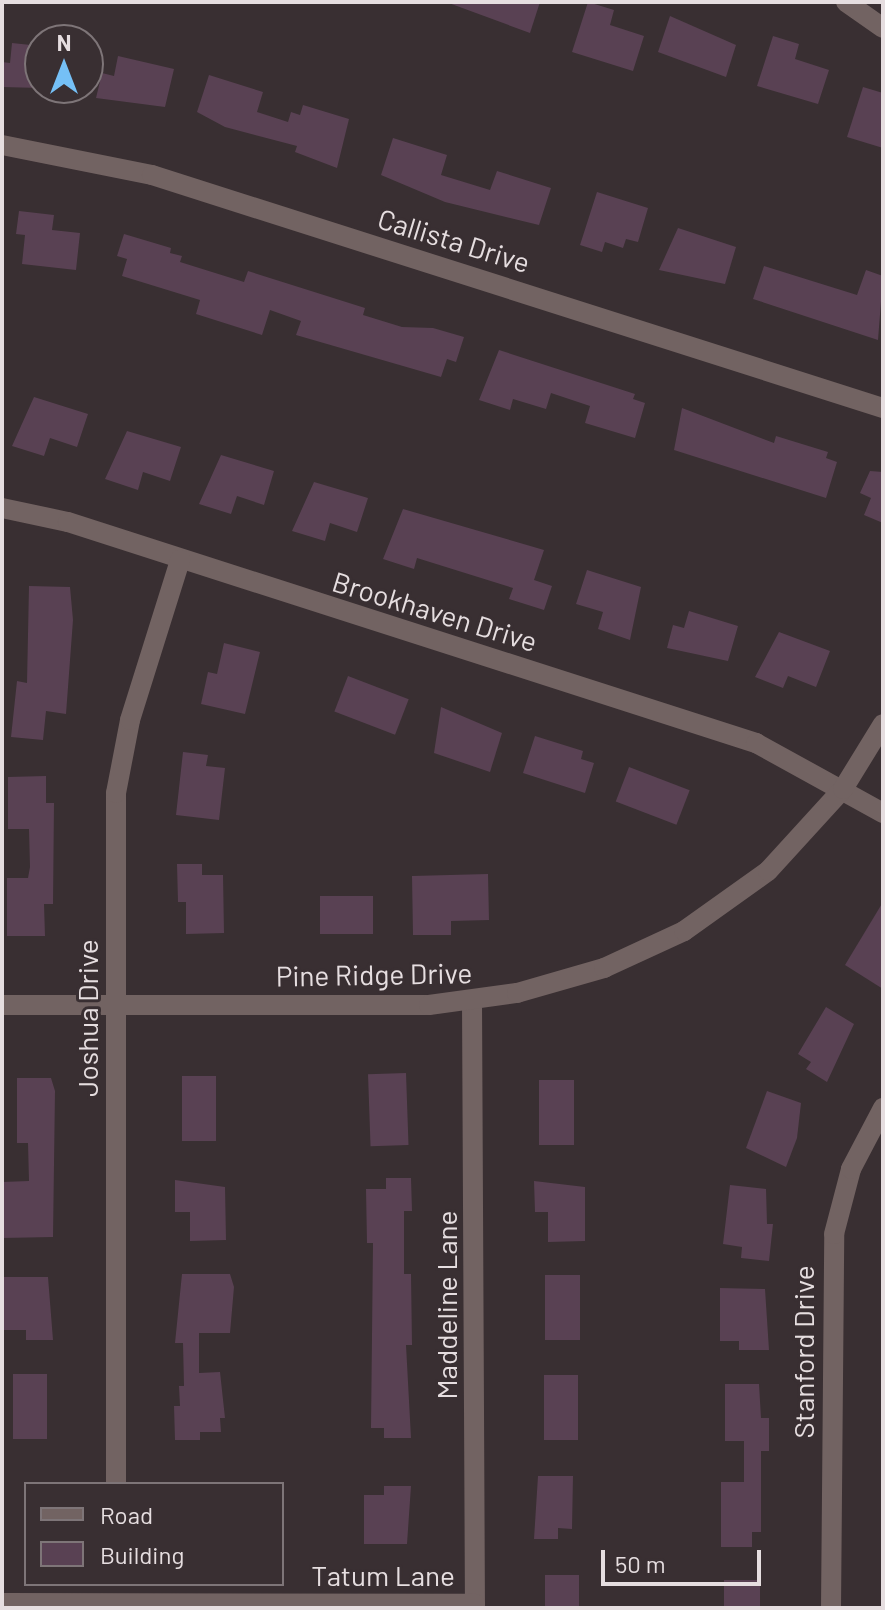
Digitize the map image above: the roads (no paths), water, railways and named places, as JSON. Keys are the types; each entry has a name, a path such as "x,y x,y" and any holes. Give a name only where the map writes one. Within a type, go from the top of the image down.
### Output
{"street":[{"path":"846,2 883,28"},
{"name":"Callista Drive","path":"2,145 152,175 883,408"},
{"name":"Brookhaven Drive","path":"2,508 68,522 756,743 843,789"},
{"name":"Joshua Drive","path":"116,1482 114,1005 119,772 180,560"},
{"name":"Pine Ridge Drive","path":"2,1005 472,1001 604,968 684,931 768,871 843,789 883,724"},
{"path":"843,789 883,813"},
{"name":"Maddeline Lane","path":"472,1001 475,1606"},
{"name":"Stanford Drive","path":"831,1608 834,1234 851,1169 883,1108"},
{"name":"Tatum Lane","path":"2,1603 116,1593 475,1606"}]}
